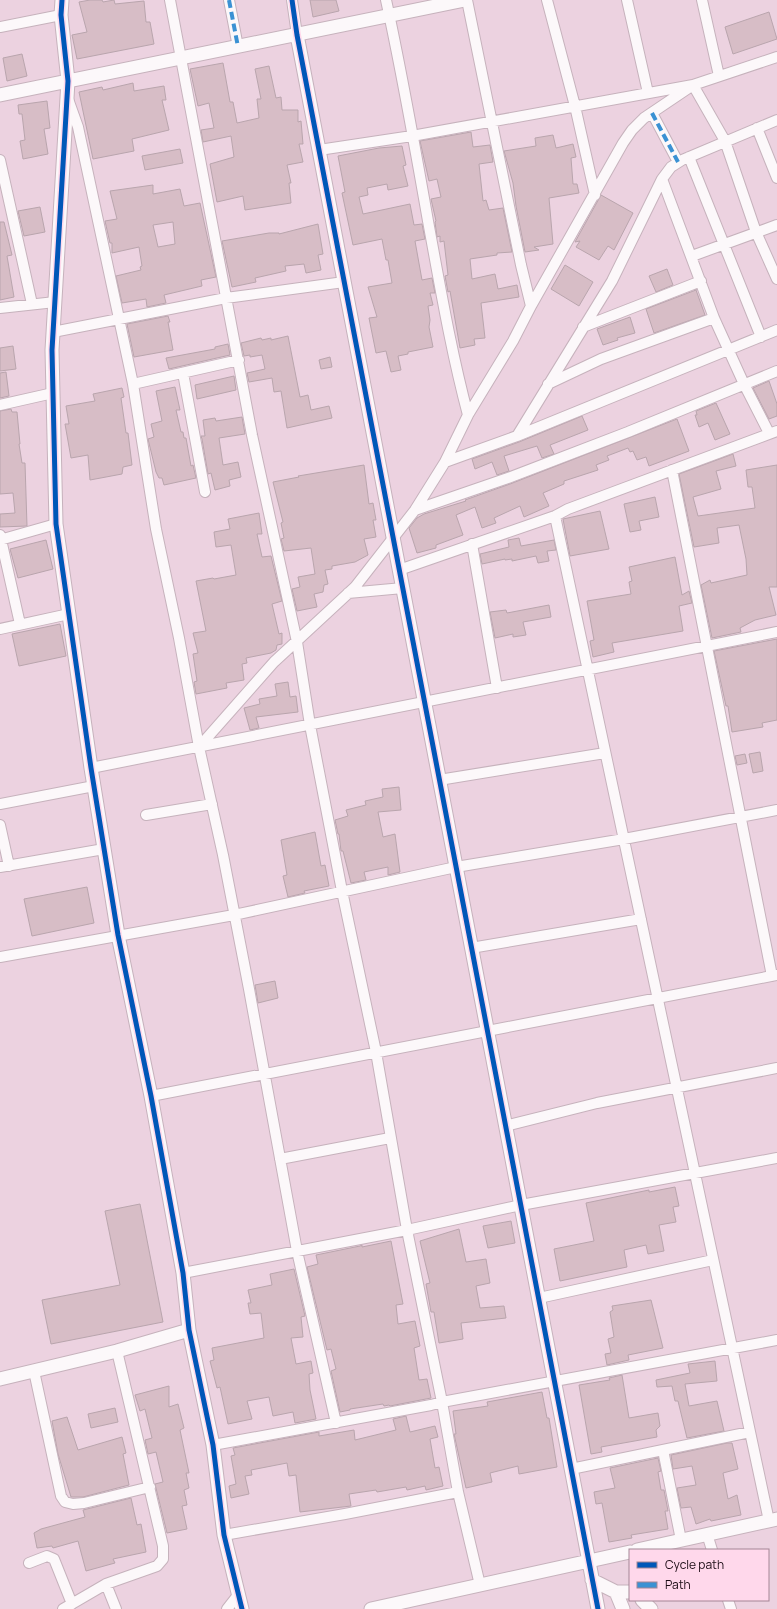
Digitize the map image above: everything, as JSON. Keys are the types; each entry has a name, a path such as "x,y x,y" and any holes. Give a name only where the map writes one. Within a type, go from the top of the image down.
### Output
{"street":[{"path":"62,0 61,15 68,81 53,332 56,524 91,768 118,935 151,1096 182,1273 189,1330 213,1444 224,1535 242,1609"},
{"path":"170,0 254,443 297,642 310,725 342,891 376,1052 407,1230 442,1402 458,1492 480,1585"},
{"path":"228,0 238,47"},
{"path":"292,0 297,35 402,588 598,1609"},
{"path":"386,0 443,311 455,367 468,415"},
{"path":"0,95 466,0 531,306"},
{"path":"547,0 575,106 595,195"},
{"path":"627,0 648,93"},
{"path":"702,0 719,76"},
{"path":"0,27 61,15"},
{"path":"319,150 412,136 693,85 777,56"},
{"path":"199,747 274,662 355,587 415,510 445,462 468,415 513,341 531,306 623,143 632,130 693,85"},
{"path":"693,85 725,141 756,232 777,279"},
{"path":"67,97 78,127 133,384 156,529 249,989 297,1251 336,1423"},
{"path":"652,114 678,162"},
{"path":"516,436 612,281 662,179 671,167 678,162 725,141 777,120"},
{"path":"757,128 777,178"},
{"path":"689,157 761,337"},
{"path":"0,160 32,304"},
{"path":"399,570 555,516 568,509 773,432 744,384 728,350 714,318 662,179"},
{"path":"692,256 777,224"},
{"path":"583,327 701,281"},
{"path":"53,332 226,298 344,282"},
{"path":"0,308 55,302"},
{"path":"548,384 601,359 714,318"},
{"path":"445,462 516,436 777,330"},
{"path":"133,384 239,360"},
{"path":"415,510 508,478 628,432 777,371"},
{"path":"183,373 205,492"},
{"path":"0,405 53,393"},
{"path":"151,1096 774,975 740,816 672,470"},
{"path":"555,516 750,1432 773,1520 641,1549"},
{"path":"20,624 0,538 56,524"},
{"path":"472,544 497,688"},
{"path":"348,593 402,588"},
{"path":"0,629 69,614"},
{"path":"91,768 777,632"},
{"path":"439,780 605,753"},
{"path":"0,804 94,786"},
{"path":"146,815 212,804"},
{"path":"0,957 234,915 456,867 624,839 777,810"},
{"path":"0,825 5,867 104,849"},
{"path":"471,948 641,919"},
{"path":"506,1126 597,1103 777,1068"},
{"path":"280,1159 390,1138"},
{"path":"182,1273 407,1230 521,1205 777,1158"},
{"path":"538,1298 714,1260"},
{"path":"0,1379 117,1351 189,1330"},
{"path":"213,1444 336,1423 732,1347 777,1340"},
{"path":"63,1609 106,1584 157,1566 163,1559 163,1546 150,1487 117,1351"},
{"path":"34,1371 62,1496 65,1502 73,1504 84,1503 150,1487"},
{"path":"571,1469 750,1432"},
{"path":"663,1450 681,1540"},
{"path":"224,1535 345,1514 458,1492"},
{"path":"707,1534 712,1549"},
{"path":"372,1609 629,1552"},
{"path":"29,1563 48,1556 54,1559 72,1604"},
{"path":"592,1580 616,1592 629,1592"},
{"path":"106,1584 116,1609"},
{"path":"616,1592 623,1609"},
{"path":"227,1609 238,1595"},
{"path":"643,1601 651,1609"}],"building":[{"path":"102,0 103,2 114,0 115,4 144,1 146,22 150,22 154,44 77,59 72,35 87,32 79,2"},
{"path":"310,0 336,0 339,11 313,17"},
{"path":"769,12 777,39 733,54 725,27"},
{"path":"22,54 27,76 7,81 3,58"},
{"path":"223,63 230,102 233,102 237,123 259,118 257,99 261,99 255,69 269,66 276,98 281,97 282,110 298,110 298,122 301,121 303,144 299,144 303,162 287,165 291,183 289,183 291,203 245,210 243,196 217,202 210,164 234,157 231,136 203,142 201,130 214,128 209,103 198,106 190,69"},
{"path":"133,83 134,91 164,86 166,100 162,100 169,130 132,139 134,151 93,159 79,92 102,87 103,90"},
{"path":"47,101 50,128 44,129 48,154 23,159 20,141 25,140 22,114 19,114 18,105"},
{"path":"471,132 473,147 490,145 493,162 479,164 483,201 486,200 489,210 503,208 512,252 497,253 497,255 470,259 472,279 495,274 498,289 517,285 519,297 481,303 485,338 474,339 475,345 460,348 450,291 448,292 445,276 448,275 444,241 440,242 440,236 437,237 436,221 431,199 441,197 437,179 429,181 420,141"},
{"path":"553,135 556,148 573,144 576,157 571,158 573,184 577,184 579,193 549,198 553,244 534,247 539,250 525,252 513,183 504,151 536,146 535,138"},
{"path":"402,146 406,165 403,166 408,186 388,190 387,184 367,188 368,195 359,197 363,214 410,204 414,225 422,224 425,239 415,241 422,280 432,278 435,293 430,293 433,305 428,306 430,320 429,327 433,347 408,352 408,354 398,356 401,370 391,372 386,351 376,353 369,318 377,317 368,287 392,283 388,260 386,260 382,239 353,245 342,193 345,192 338,156 379,148"},
{"path":"180,149 183,163 145,170 142,156"},
{"path":"153,185 153,194 180,189 184,206 200,203 216,277 201,280 202,286 164,295 166,303 147,307 146,299 122,303 116,276 141,270 140,267 142,266 139,247 112,253 112,243 110,243 105,221 117,219 110,191","holes":["173,222 175,244 158,247 153,225"]},
{"path":"601,195 633,213 614,250 608,246 599,260 576,247 580,241 575,242"},
{"path":"40,207 45,232 24,236 18,211"},
{"path":"0,222 4,222 12,255 7,256 14,297 0,300"},
{"path":"318,224 323,254 318,255 321,270 306,273 304,264 285,266 286,271 255,278 256,282 232,287 222,241 269,233 279,234"},
{"path":"565,265 593,282 579,306 551,289"},
{"path":"667,269 673,285 656,292 649,276"},
{"path":"696,290 705,315 654,333 646,309"},
{"path":"168,316 173,350 134,357 127,324"},
{"path":"630,317 635,333 617,338 618,340 603,345 597,329"},
{"path":"288,336 300,397 308,395 311,410 329,406 332,418 287,428 281,391 274,392 272,378 249,382 247,373 265,369 262,355 250,357 250,355 244,356 241,343 261,338 262,340 271,338 271,340"},
{"path":"228,344 230,355 169,369 166,358 215,349 215,347"},
{"path":"13,346 16,369 0,371 0,348"},
{"path":"330,357 332,367 321,369 319,360"},
{"path":"6,372 9,396 0,398 0,373"},
{"path":"234,376 236,390 197,399 195,385"},
{"path":"769,381 777,404 777,416 769,419 753,388"},
{"path":"175,387 180,410 176,410 181,432 183,432 184,438 186,438 191,466 193,465 196,478 164,485 162,478 159,478 156,472 148,439 154,437 151,424 162,421 156,391"},
{"path":"122,388 124,397 121,398 126,433 128,433 132,465 123,467 122,474 90,480 88,455 71,458 65,424 69,424 66,406 95,401 93,394"},
{"path":"716,403 730,434 715,440 708,423 699,427 695,415 697,415 696,411"},
{"path":"11,409 12,412 17,412 19,444 22,463 25,463 27,526 0,527 0,514 15,513 13,493 0,494 0,411"},
{"path":"582,416 588,430 550,445 554,454 542,458 537,446 504,456 509,471 497,475 492,462 475,469 472,459 519,442"},
{"path":"242,417 245,434 219,438 223,465 238,462 241,477 229,480 230,486 215,490 211,473 208,474 201,436 205,436 203,420 215,418 216,421"},
{"path":"677,419 689,451 649,466 646,457 637,460 633,451 630,452 628,448 607,456 609,460 596,465 598,470 564,481 564,484 543,493 549,506 524,517 520,506 494,518 496,523 482,528 475,507 456,515 463,535 436,545 436,548 417,553 409,528 417,518 424,514 466,501 465,500"},
{"path":"733,454 736,466 716,471 721,489 693,497 698,516 755,508 752,487 748,487 746,470 777,465 777,587 769,587 776,615 755,620 740,628 741,632 712,638 701,585 710,580 711,583 747,575 746,559 739,525 717,528 719,543 694,547 679,474"},
{"path":"364,465 369,504 373,503 376,520 373,520 376,537 364,539 368,555 355,562 332,566 332,569 325,570 328,584 324,585 323,592 314,594 317,607 297,611 292,589 300,587 298,577 315,574 311,548 284,551 281,539 284,538 281,523 283,522 273,482 299,477 298,476"},
{"path":"655,497 659,517 639,521 641,530 630,532 624,504"},
{"path":"600,511 609,549 570,556 563,519"},
{"path":"259,513 262,534 257,534 262,557 271,556 282,601 272,604 279,634 282,633 282,644 277,645 276,650 271,653 246,658 247,663 242,664 244,680 226,683 227,688 196,694 194,682 197,681 193,654 198,653 193,633 206,631 196,581 236,575 231,545 216,547 214,532 230,529 228,519"},
{"path":"519,538 521,546 554,540 556,550 547,551 549,561 538,563 536,556 512,561 512,559 505,559 482,564 480,554 509,547 508,540"},
{"path":"46,540 53,569 18,578 10,549"},
{"path":"675,557 682,595 689,591 692,603 679,606 683,631 612,643 614,652 593,657 590,641 594,640 587,601 631,594 629,582 632,581 629,567"},
{"path":"549,605 551,617 523,622 526,635 513,637 513,634 495,638 490,612 506,610 507,613"},
{"path":"60,624 66,656 19,666 12,634"},
{"path":"777,639 777,720 762,723 763,727 732,732 728,706 726,706 714,651"},
{"path":"288,682 290,697 296,696 298,712 256,717 259,728 250,730 244,708 260,704 259,699 277,696 275,684"},
{"path":"760,752 763,771 753,773 749,754"},
{"path":"745,754 747,763 737,765 735,756"},
{"path":"399,787 401,810 378,812 383,837 395,834 400,872 388,875 388,867 364,872 366,880 351,883 343,851 341,851 339,834 335,820 348,816 346,810 366,805 365,801 383,797 382,789"},
{"path":"315,832 321,866 325,865 329,886 304,891 305,893 288,897 283,876 287,875 281,840"},
{"path":"87,887 94,923 32,936 24,899"},
{"path":"275,981 278,998 258,1003 255,985"},
{"path":"675,1187 679,1206 673,1207 676,1222 659,1225 664,1251 648,1254 646,1245 624,1250 627,1267 560,1281 554,1249 594,1241 586,1203 649,1190 649,1192"},
{"path":"140,1204 163,1322 51,1344 42,1300 120,1285 105,1211"},
{"path":"511,1221 515,1243 488,1248 483,1226"},
{"path":"459,1229 466,1262 486,1259 490,1283 476,1286 480,1308 504,1306 506,1318 461,1323 463,1339 439,1343 434,1312 431,1312 426,1284 430,1283 420,1241"},
{"path":"391,1241 403,1304 396,1305 398,1324 415,1321 420,1346 414,1348 419,1380 427,1379 431,1398 390,1406 384,1406 383,1404 340,1412 331,1371 336,1369 331,1349 327,1350 307,1267 318,1264 316,1255 362,1245 362,1247"},
{"path":"294,1269 305,1316 301,1317 303,1337 291,1338 296,1364 311,1361 313,1373 309,1374 310,1390 316,1419 295,1423 293,1412 273,1416 269,1397 247,1401 252,1419 228,1424 220,1387 217,1388 210,1361 214,1360 212,1348 264,1338 261,1313 250,1314 248,1303 251,1303 248,1290 272,1285 270,1274"},
{"path":"651,1300 663,1348 628,1355 629,1360 607,1365 605,1354 611,1353 608,1339 614,1337 610,1312 613,1310 612,1306"},
{"path":"715,1361 717,1381 685,1384 689,1406 717,1401 724,1431 687,1438 678,1401 675,1401 672,1386 657,1387 656,1380 690,1373 688,1364"},
{"path":"622,1375 629,1418 658,1413 660,1426 656,1430 657,1437 601,1447 602,1452 591,1454 579,1385 610,1380 609,1378"},
{"path":"169,1386 169,1407 178,1404 184,1428 180,1430 189,1473 186,1473 189,1488 184,1490 187,1505 182,1506 187,1529 167,1533 155,1484 163,1482 156,1452 148,1454 145,1440 152,1438 145,1409 140,1411 135,1395"},
{"path":"542,1392 547,1418 549,1418 557,1467 519,1474 518,1466 490,1473 492,1482 466,1488 454,1434 456,1434 453,1411 488,1406 487,1402"},
{"path":"115,1408 118,1422 91,1428 88,1414"},
{"path":"406,1416 410,1432 435,1426 438,1437 430,1439 435,1468 439,1467 443,1486 426,1490 425,1486 407,1490 406,1487 377,1492 376,1490 349,1494 351,1506 300,1512 296,1475 289,1476 287,1463 251,1470 252,1475 245,1476 249,1494 231,1498 229,1486 236,1484 231,1456 235,1455 233,1448 319,1432 319,1436 354,1430 355,1440 396,1430 393,1419"},
{"path":"67,1417 78,1450 122,1437 126,1453 123,1454 129,1485 83,1497 71,1497 58,1454 52,1421"},
{"path":"732,1443 738,1469 723,1473 728,1499 737,1495 741,1515 711,1521 710,1519 696,1524 691,1507 681,1508 677,1488 696,1485 692,1466 673,1469 671,1455"},
{"path":"658,1458 661,1471 658,1472 661,1490 664,1490 668,1511 665,1511 668,1529 631,1535 632,1538 609,1542 602,1503 596,1504 594,1492 615,1488 610,1468"},
{"path":"131,1498 137,1525 141,1524 146,1552 113,1559 115,1563 86,1571 78,1541 53,1548 52,1546 37,1548 34,1533 41,1529 85,1517 83,1510"}],"marked path":[{"path":"229,0 238,47"},
{"path":"652,113 678,162"}],"cycle path":[{"path":"62,0 61,15 68,81 52,350 56,524 91,768 118,935 151,1096 183,1273 189,1330 213,1445 224,1535 242,1609"},
{"path":"292,0 297,35 598,1609"}]}
